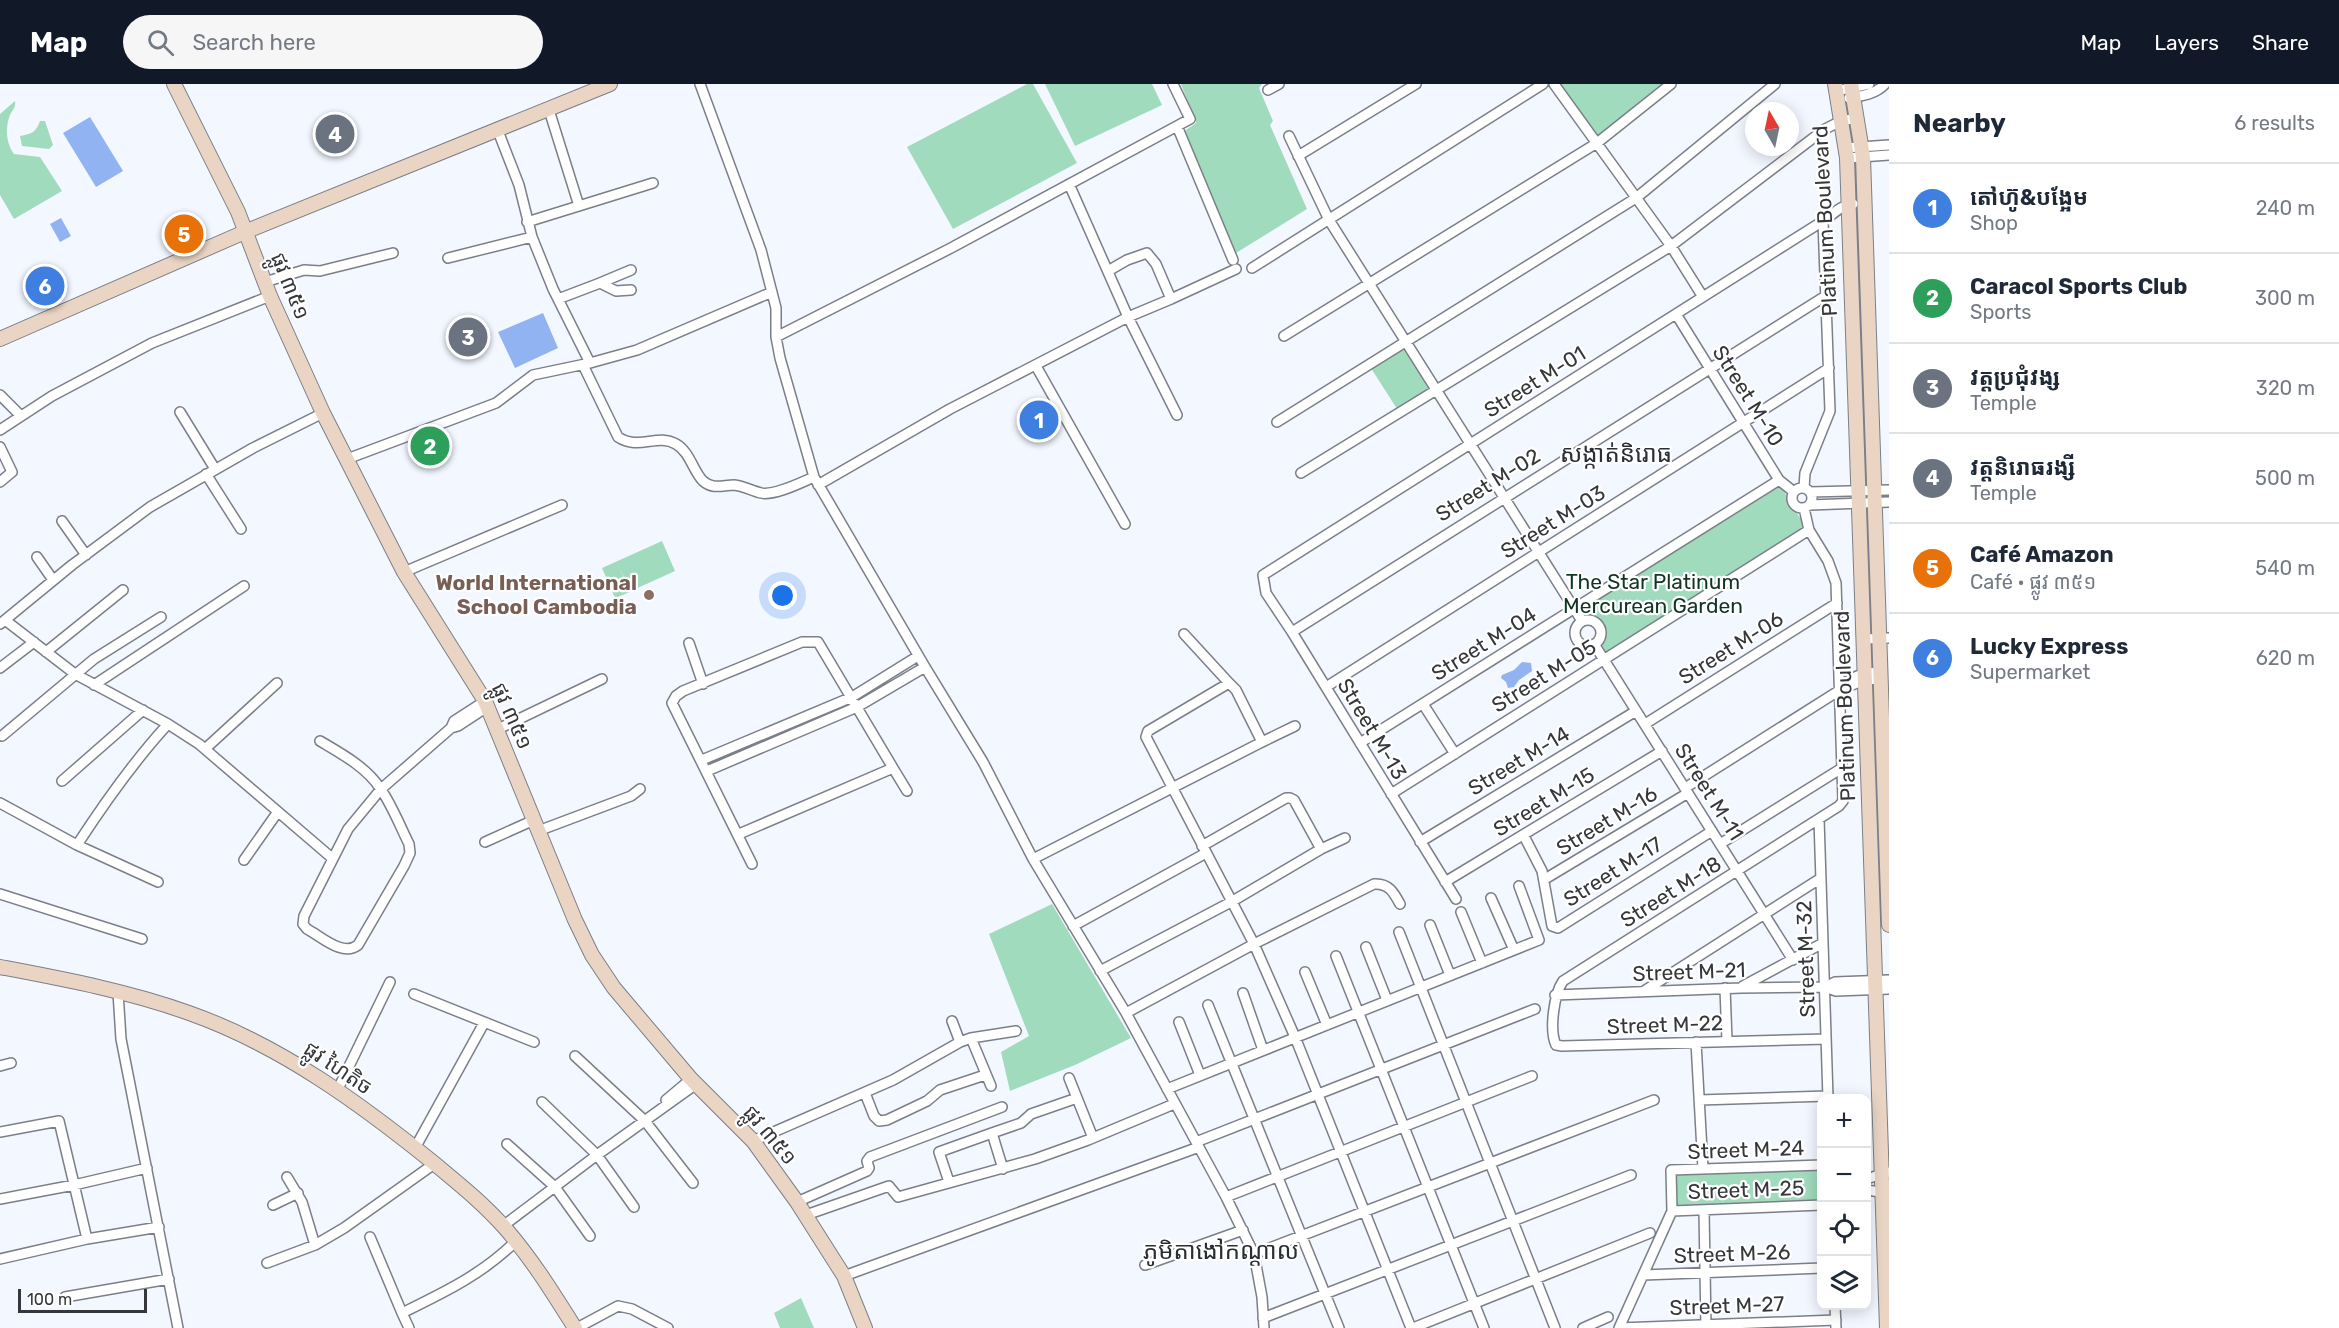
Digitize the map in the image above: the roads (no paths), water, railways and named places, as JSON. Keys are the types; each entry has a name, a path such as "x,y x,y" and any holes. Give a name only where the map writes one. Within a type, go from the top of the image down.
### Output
{"street":[{"name":"ផ្លូវ ៣៥១","path":"174,84 247,231 270,296 346,459 404,572 486,704 592,955 614,988 694,1081 753,1141 806,1215 844,1276 865,1328"},
{"path":"0,339 247,231 610,84"},
{"path":"700,84 761,250 776,308 776,337 780,358 816,481 918,657 983,762 1033,859 1126,1013 1198,1144 1254,1254 1263,1297 1264,1323 1325,1294 1631,1175"},
{"path":"776,337 904,272 1190,119 1173,84"},
{"path":"1269,90 1279,84"},
{"path":"1298,156 1416,84"},
{"path":"1252,268 1542,84"},
{"path":"1554,84 1671,246 1703,297"},
{"path":"1284,336 1597,143 1671,84"},
{"path":"1276,422 1636,198 1775,84"},
{"path":"1836,92 1852,90 1869,84"},
{"path":"1852,90 1866,95 1882,88 1885,84"},
{"name":"Platinum Boulevard","path":"1852,90 1862,152 1874,496 1884,638 1880,676 1887,811 1889,925"},
{"name":"Platinum Boulevard","path":"1836,92 1846,153 1869,812 1882,985 1887,1328"},
{"path":"549,110 579,206"},
{"path":"1301,473 1671,246 1825,129 1829,121 1856,115"},
{"path":"498,130 519,185 531,237 618,437 627,443 666,441 677,444 702,480 709,486 734,485 768,493 816,481 1128,317 1172,299 1235,265 1177,126"},
{"path":"1288,136 1329,220 1582,621"},
{"path":"1862,152 1889,145"},
{"path":"1846,153 1889,155"},
{"path":"527,222 653,183"},
{"path":"1069,184 1128,317 1177,415"},
{"path":"1848,207 1864,207"},
{"name":"Street M-01","path":"1263,575 1825,220 1832,213 1848,207"},
{"path":"1720,844 1842,768 1837,603 1833,572 1809,530 1807,506 1812,500 1807,490 1805,473 1830,411 1825,220"},
{"path":"448,258 531,237"},
{"path":"265,282 304,270 320,271 393,253"},
{"path":"1108,271 1127,260 1147,253 1156,264 1172,299"},
{"path":"558,299 631,270"},
{"path":"600,283 616,291 631,290"},
{"path":"346,459 496,403 533,375 587,364 637,350 772,292"},
{"name":"Street M-02","path":"1292,632 1504,496 1827,295"},
{"path":"0,430 60,391 152,343 270,296"},
{"name":"Street M-10","path":"1676,314 1779,480 1794,492"},
{"path":"1036,366 1125,524"},
{"name":"Street M-03","path":"1326,687 1829,368"},
{"path":"0,395 21,416"},
{"path":"180,412 215,469"},
{"path":"323,413 215,469 150,507 2,622 34,642 75,674 168,724 205,749 332,858"},
{"path":"0,447 12,472 0,482"},
{"path":"206,474 241,529"},
{"name":"Street M-04","path":"1360,743 1779,480"},
{"path":"1858,497 1807,490 1794,492 1792,500 1796,507 1807,506 1874,496 1889,490"},
{"path":"1874,496 1889,502"},
{"path":"404,572 562,505"},
{"path":"62,521 86,555"},
{"name":"Street M-05","path":"1391,794 1809,530"},
{"path":"37,557 54,580"},
{"name":"Street M-13","path":"1263,575 1266,592 1456,899"},
{"path":"94,685 244,586"},
{"path":"46,652 123,590"},
{"name":"Street M-06","path":"1645,724 1837,603"},
{"path":"2,736 75,674 161,616"},
{"path":"1582,621 1594,622 1600,628 1600,636 1594,644 1582,644 1576,637 1576,629 1582,621"},
{"path":"1184,634 1236,690 1262,742"},
{"path":"1863,639 1884,638"},
{"path":"752,864 672,703 683,691 810,640 818,642 907,790"},
{"path":"0,668 34,642"},
{"path":"689,643 703,684"},
{"name":"Street M-11","path":"1594,644 1793,960"},
{"path":"702,760 852,697 918,657"},
{"path":"707,771 857,707 925,667"},
{"path":"1864,676 1880,676"},
{"name":"Street M-16","path":"1545,879 1686,791 1839,690 1848,679 1864,676"},
{"path":"496,730 602,679"},
{"path":"205,749 277,682"},
{"path":"1229,683 1146,734 1254,944 1319,1095 1412,1328 1650,1233"},
{"path":"320,741 349,758 370,776 381,789 409,844 410,854 358,945 352,950 344,950 307,929 303,924 304,916 332,858 348,829 381,789 451,728 454,721 486,704"},
{"path":"1423,704 1455,754"},
{"path":"62,781 143,710"},
{"name":"Street M-14","path":"1420,842 1636,711"},
{"path":"77,845 138,756 168,724"},
{"path":"1033,859 1295,726"},
{"name":"Street M-15","path":"1445,882 1662,751"},
{"path":"739,834 893,768"},
{"name":"Street M-18","path":"1555,995 1563,981 1842,803 1842,768"},
{"path":"485,842 631,796 640,789"},
{"path":"1073,926 1286,798 1294,800 1321,849"},
{"path":"0,803 77,845 158,882"},
{"path":"1869,812 1887,811"},
{"path":"244,860 277,813"},
{"name":"Street M-32","path":"1819,819 1828,1094"},
{"path":"1870,828 1887,828"},
{"name":"Street M-17","path":"1524,836 1545,879 1552,926 1558,928 1712,831"},
{"path":"1100,971 1231,902 1321,849 1346,838"},
{"path":"1643,991 1821,878"},
{"path":"1126,1013 1254,944 1374,884 1380,883 1392,890 1400,904"},
{"path":"1167,1089 1539,940 1519,886"},
{"path":"0,894 142,939"},
{"path":"1491,898 1514,950"},
{"path":"1461,912 1482,963"},
{"path":"1430,925 1450,975"},
{"path":"1399,932 1555,1328"},
{"path":"1741,988 1823,943"},
{"path":"1366,947 1388,1000"},
{"path":"1336,956 1484,1328"},
{"name":"ផ្លូវ ហៃតិច","path":"0,967 118,992 189,1013 254,1040 337,1091 415,1148 472,1195 503,1226 539,1270 576,1328"},
{"path":"1305,972 1327,1025"},
{"path":"337,1091 390,982"},
{"name":"Street M-21","path":"1555,995 1725,988 1825,987 1835,982 1882,985"},
{"path":"1725,988 1727,1041"},
{"path":"118,992 122,1039 178,1328"},
{"path":"1243,993 1263,1050"},
{"path":"414,994 534,1042"},
{"name":"Street M-22","path":"1555,995 1553,1037 1556,1045 1562,1046 1826,1039"},
{"path":"1208,1005 1339,1328"},
{"path":"844,1276 1198,1144 1535,1009"},
{"path":"952,1021 960,1042"},
{"path":"1179,1022 1200,1075"},
{"path":"415,1148 484,1023"},
{"path":"753,1141 865,1094 960,1042 971,1038 1016,1031"},
{"path":"971,1038 991,1086"},
{"path":"1696,1042 1703,1169"},
{"path":"575,1056 645,1121 693,1183"},
{"path":"0,1066 10,1063"},
{"path":"865,1094 874,1116 879,1121 887,1120 927,1101 940,1090 985,1075"},
{"path":"1226,1197 1532,1077"},
{"path":"1070,1078 1093,1138"},
{"path":"503,1226 645,1121 662,1107 664,1101 694,1081"},
{"path":"1699,1100 1817,1097"},
{"path":"949,1182 939,1152 1021,1123 1031,1114 1077,1098"},
{"path":"1254,1254 1654,1100"},
{"path":"542,1102 597,1155 634,1207"},
{"path":"806,1215 890,1186 898,1197 1003,1169 1093,1138 1174,1104"},
{"path":"797,1202 867,1171 869,1168 867,1161 870,1157 1002,1107"},
{"path":"0,1132 59,1121 87,1239"},
{"path":"992,1133 1003,1169"},
{"path":"507,1144 555,1187 590,1236"},
{"path":"267,1263 315,1245 364,1216 434,1164"},
{"name":"Street M-24","path":"1672,1211 1671,1170 1817,1165"},
{"path":"0,1198 74,1185 147,1168"},
{"path":"287,1177 298,1194 315,1245"},
{"path":"1871,1190 1886,1192"},
{"path":"273,1206 298,1194"},
{"name":"Street M-25","path":"1672,1211 1817,1205"},
{"path":"1704,1210 1706,1326"},
{"path":"1619,1328 1672,1211"},
{"path":"0,1259 87,1239 159,1227"},
{"path":"1145,1265 1243,1230"},
{"path":"370,1237 409,1328"},
{"path":"402,1313 459,1285 482,1270 516,1241"},
{"name":"Street M-26","path":"1643,1275 1817,1268"},
{"path":"65,1297 169,1279"},
{"path":"576,1328 618,1306 632,1309 668,1328"},
{"path":"1583,1328 1608,1317"},
{"name":"Street M-27","path":"1619,1328 1836,1324"}],"water":[{"path":"90,117 123,171 96,187 63,133"},
{"path":"61,218 71,236 60,242 50,224"},
{"path":"543,313 558,348 515,368 498,332"},
{"path":"1522,662 1531,663 1532,671 1519,680 1514,687 1508,688 1506,682 1501,678 1502,675 1514,670"}],"place":[{"name":"វត្តនិរោធរង្សី","path":"335,134"},
{"name":"Café Amazon","path":"184,234"},
{"name":"Lucky Express","path":"45,286"},
{"name":"វត្តប្រជុំវង្ស","path":"468,337"},
{"name":"តៅហ៊ូ&បង្អែម","path":"1039,420"},
{"name":"Caracol Sports Club","path":"430,446"},
{"name":"World International School Cambodia","path":"649,595"}],"district":[{"name":"សង្កាត់និរោធ","path":"1616,454"},
{"name":"ភូមិតាងៅកណ្តាល","path":"1221,1251"}],"park label":[{"name":"The Star Platinum Mercurean Garden","path":"1653,594"}]}
